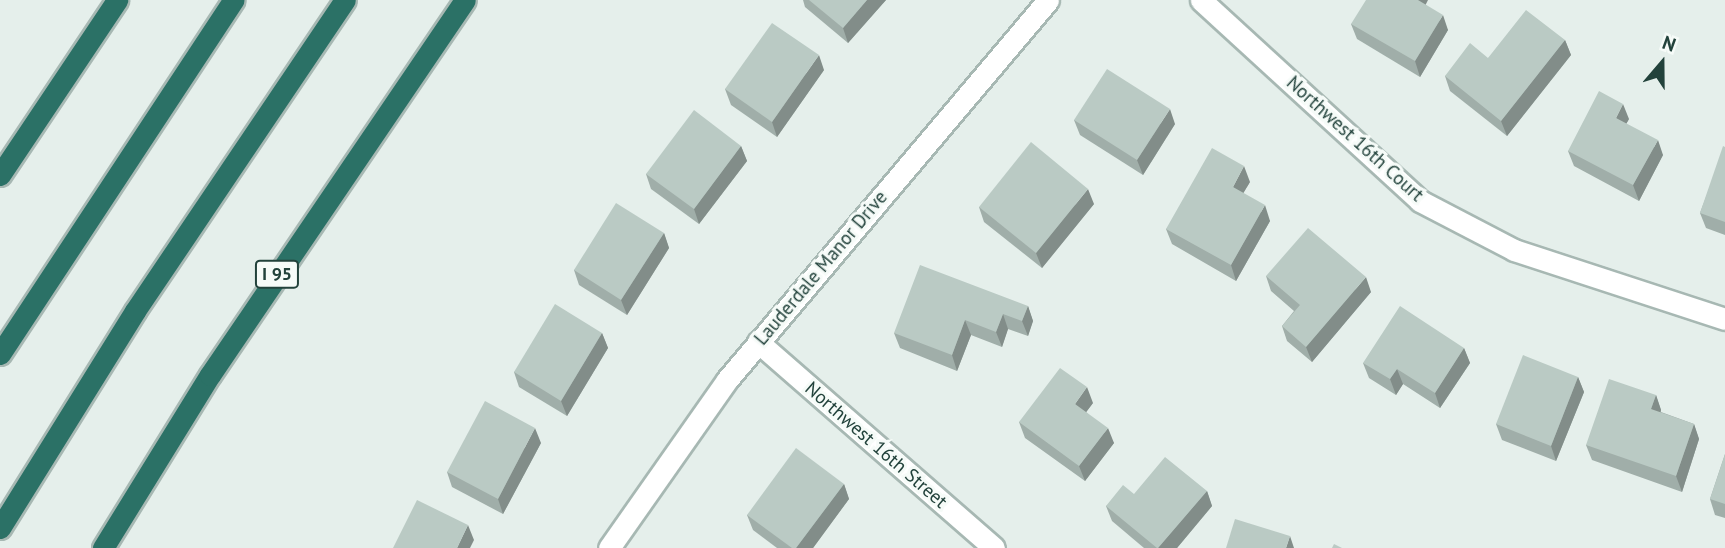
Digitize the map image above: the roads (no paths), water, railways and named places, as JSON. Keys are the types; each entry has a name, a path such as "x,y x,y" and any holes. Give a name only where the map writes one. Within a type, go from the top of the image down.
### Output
{"highway":[{"path":"0,175 117,0"},
{"path":"0,354 233,0"},
{"path":"0,528 135,311 345,0"},
{"name":"I 95","path":"103,548 210,374 465,0"}],"street":[{"name":"Lauderdale Manor Drive","path":"609,548 758,342 1048,0"},
{"name":"Northwest 16th Court","path":"1201,0 1420,201 1514,250 1725,319"},
{"name":"Northwest 16th Street","path":"758,342 994,548"}]}
